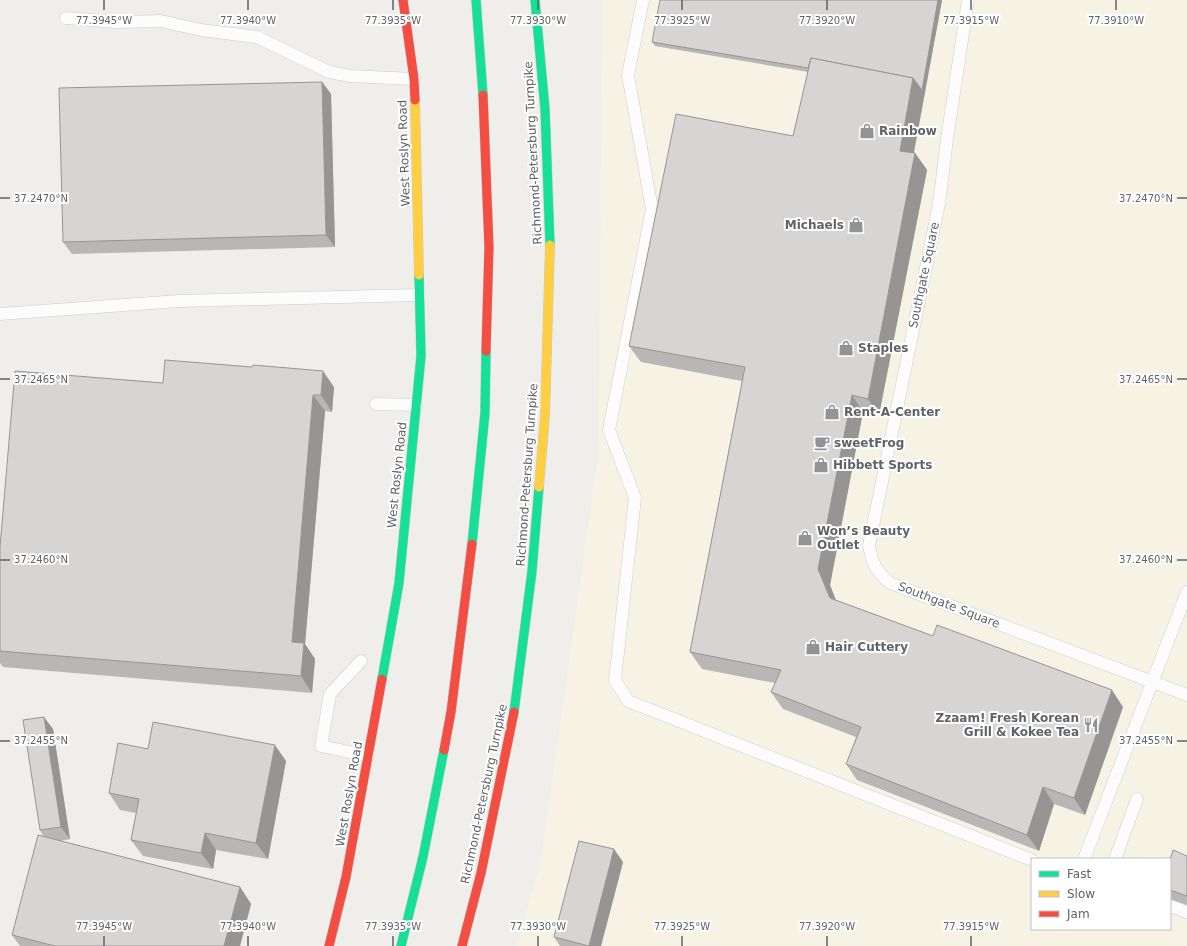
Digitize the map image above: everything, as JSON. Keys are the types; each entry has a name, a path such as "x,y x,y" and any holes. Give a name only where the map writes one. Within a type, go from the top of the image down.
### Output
{"main road":[{"name":"West Roslyn Road","path":"329,946 346,877 399,583 421,356 414,78 403,0"},
{"path":"401,946 422,857 451,712 470,567 485,413 489,247 484,115 476,0"},
{"name":"Richmond-Petersburg Turnpike","path":"462,946 481,873 513,721 532,571 540,478 544,415 550,252 544,109 535,0"}],"lane":[{"path":"643,0 628,75 652,209 609,430 635,498 615,680 628,701 1031,860"},
{"name":"Southgate Square","path":"968,0 948,131 939,204 869,545 871,560 879,573 890,583 1187,695"},
{"path":"66,18 115,22 162,21 201,30 257,37 329,72 350,76 414,78"},
{"path":"0,314 178,301 419,295"},
{"path":"376,404 416,405"},
{"path":"1084,858 1187,592"},
{"path":"361,662 330,694 321,746 368,756"},
{"path":"1115,858 1138,798"},
{"path":"1171,906 1187,912"}],"shaded area":[{"path":"603,0 1187,0 1187,946 517,946 541,859 598,457"}],"building":[{"path":"660,0 938,0 922,90 913,78 811,58 808,68 652,42"},
{"path":"811,58 913,78 900,151 915,153 868,399 852,395 818,569 830,598 933,636 937,625 1112,690 1074,798 1043,787 1027,835 846,764 861,727 771,692 781,670 690,652 745,367 629,346 676,114 793,136"},
{"path":"322,82 326,235 63,242 59,88"},
{"path":"165,360 323,371 321,395 313,395 292,642 304,643 301,676 0,651 0,547 15,371 163,383"},
{"path":"44,717 61,827 40,830 23,720"},
{"path":"153,722 275,745 256,843 205,833 201,853 131,840 139,799 109,793 118,743 148,749"},
{"path":"38,835 240,887 224,946 55,946 12,935"},
{"path":"579,841 614,849 589,946 554,937"},
{"path":"1173,850 1187,856 1187,896 1171,890 1170,858"}],"traffic: fast":[{"path":"476,0 483,95"},
{"path":"535,0 545,109 550,245"},
{"path":"382,679 399,583 421,356 419,275"},
{"path":"472,544 485,413 486,351"},
{"path":"514,712 532,571 539,487"},
{"path":"401,946 423,857 444,750"}],"traffic: slow":[{"path":"415,100 419,275"},
{"path":"539,487 545,415 550,245"}],"traffic: jam":[{"path":"403,0 414,79 415,100"},
{"path":"483,95 489,247 486,351"},
{"path":"444,750 451,712 472,544"},
{"path":"329,946 346,877 382,679"},
{"path":"462,946 481,873 514,712"}],"place":[{"name":"Rainbow","path":"867,131"},
{"name":"Michaels","path":"856,225"},
{"name":"Staples","path":"846,348"},
{"name":"Rent-A-Center","path":"832,412"},
{"name":"sweetFrog","path":"822,443"},
{"name":"Hibbett Sports","path":"821,465"},
{"name":"Won’s Beauty Outlet","path":"805,538"},
{"name":"Hair Cuttery","path":"813,647"},
{"name":"Zzaam! Fresh Korean Grill & Kokee Tea","path":"1091,725"}]}
